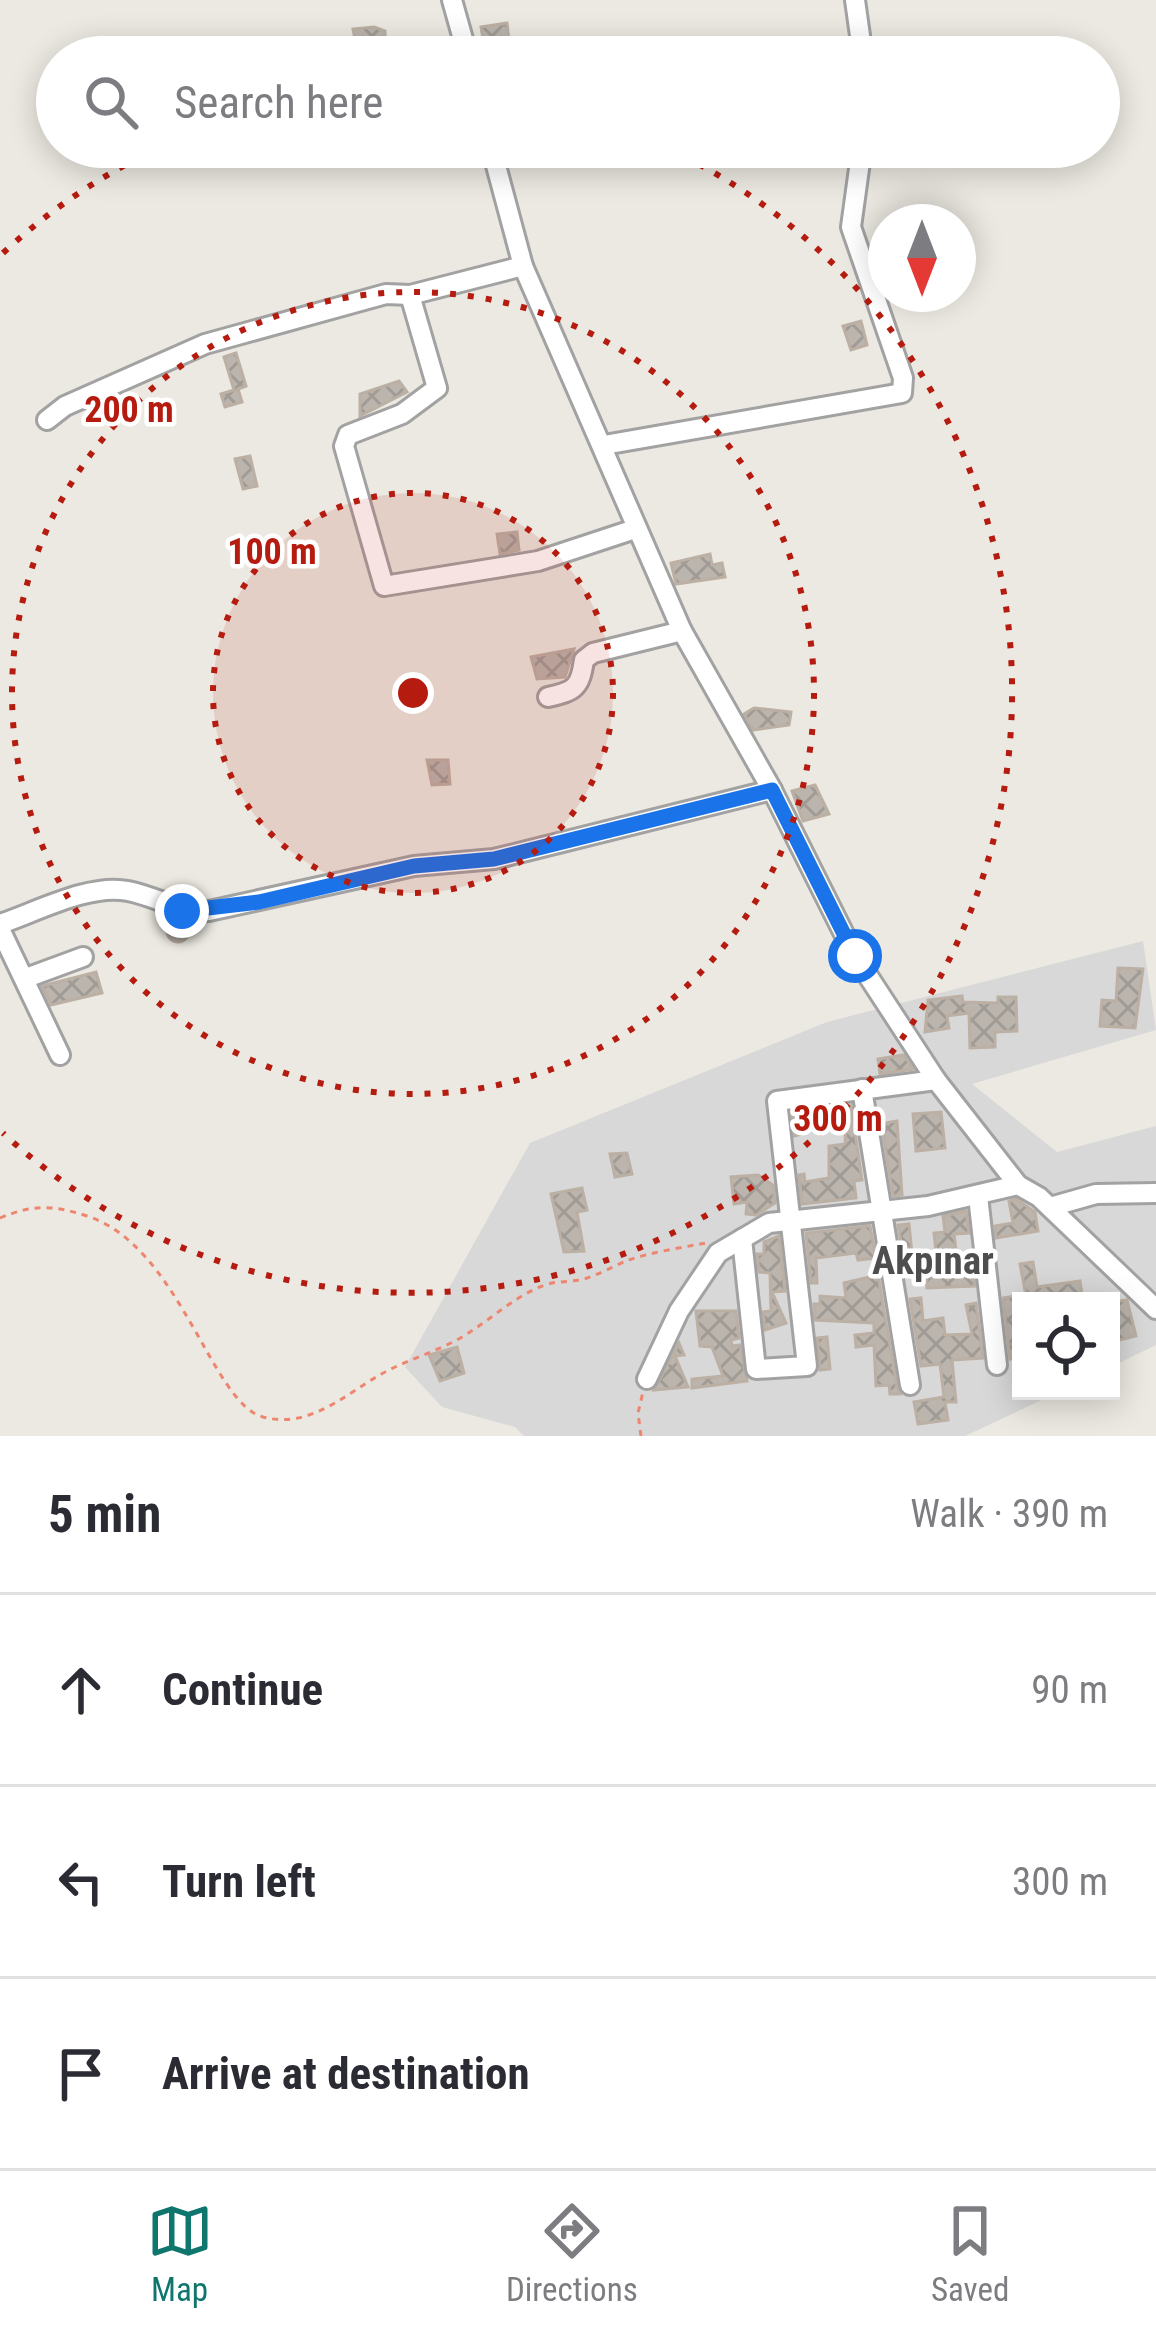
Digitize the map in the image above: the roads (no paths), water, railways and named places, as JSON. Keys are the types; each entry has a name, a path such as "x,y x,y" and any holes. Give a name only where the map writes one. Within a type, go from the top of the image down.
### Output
{"street":[{"path":"452,0 462,36"},
{"path":"855,0 860,36"},
{"path":"497,168 523,266 604,445 635,529 682,631 772,790 855,956 936,1080 1018,1185 1050,1207 1156,1309"},
{"path":"604,445 902,392 903,378 850,227 859,168"},
{"path":"47,420 65,406 205,344 386,294 410,295 523,266"},
{"path":"410,295 437,388 401,414 347,435 344,446 384,586 538,561 635,529"},
{"path":"548,697 580,685 584,660 593,653 682,631"},
{"path":"60,1055 0,927 111,890 131,891 182,911 209,910 414,866 494,859 772,790"},
{"path":"26,978 83,957"},
{"path":"742,1238 756,1370 807,1366 777,1101 862,1089 869,1093 936,1080"},
{"path":"862,1089 910,1385"},
{"path":"647,1378 680,1312 718,1253 769,1223 881,1211 1018,1185"},
{"path":"1050,1207 1096,1194 1156,1193"},
{"path":"978,1196 998,1365"}],"district":[{"name":"Akpınar","path":"933,1261"}]}
